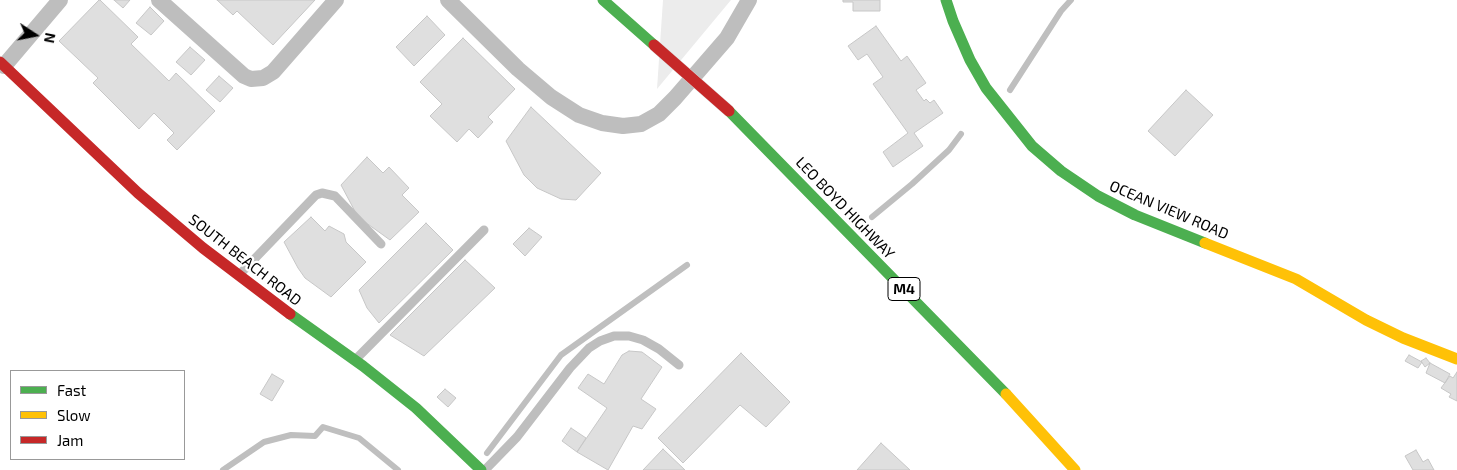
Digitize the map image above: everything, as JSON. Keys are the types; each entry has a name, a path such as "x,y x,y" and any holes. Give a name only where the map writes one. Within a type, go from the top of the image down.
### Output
{"street":[{"path":"2,64 60,0"},
{"path":"159,0 244,76 251,79 262,78 273,72 336,0"},
{"path":"448,0 518,69 551,97 579,115 602,123 623,126 641,124 659,114 727,38 749,0"},
{"name":"LEO BOYD HIGHWAY","path":"603,0 729,111 997,384 1075,470"},
{"name":"OCEAN VIEW ROAD","path":"946,0 953,22 970,60 986,88 1032,146 1060,171 1098,196 1135,215 1296,279 1366,320 1403,338 1457,359"},
{"name":"SOUTH BEACH ROAD","path":"2,64 138,192 203,248 238,276 355,360 416,408 483,470"}],"lane":[{"path":"238,276 316,195 322,193 335,196 381,244"},
{"path":"355,360 484,230"},
{"path":"483,470 517,437 570,368 589,348 600,341 614,336 629,336 644,340 679,365"}],"shaded area":[{"path":"663,0 731,0 657,89"}],"building":[{"path":"99,0 138,37 131,44 169,81 176,73 215,111 177,150 167,140 174,133 154,113 139,129 93,83 98,78 59,41"},
{"path":"114,0 130,0 123,8"},
{"path":"217,0 315,0 273,45 237,11 233,15"},
{"path":"843,0 880,0 880,11 853,11 853,2 843,2"},
{"path":"150,7 164,21 151,35 136,23"},
{"path":"427,16 445,35 414,66 396,47"},
{"path":"876,26 901,61 907,56 926,83 916,90 924,101 926,99 930,103 934,100 943,113 914,133 923,146 893,167 883,152 908,133 873,84 883,77 867,54 858,60 848,46"},
{"path":"463,38 515,89 488,117 493,122 478,138 469,129 457,142 430,116 442,104 420,82"},
{"path":"190,47 205,60 191,75 176,62"},
{"path":"219,76 233,88 220,102 206,90"},
{"path":"1186,90 1213,115 1175,156 1148,131"},
{"path":"531,107 601,173 576,200 561,199 537,188 524,175 506,141"},
{"path":"367,157 383,173 389,167 409,188 402,195 419,212 390,240 358,217 341,185"},
{"path":"311,217 325,231 329,226 344,234 346,242 366,262 331,297 305,278 284,242"},
{"path":"426,223 453,250 379,323 367,308 359,290"},
{"path":"529,228 542,237 525,256 513,244"},
{"path":"465,260 495,288 424,356 390,335"},
{"path":"629,351 642,352 662,367 641,399 656,409 642,429 633,426 608,470 577,452 607,408 578,388 588,374 604,384 622,355"},
{"path":"741,353 790,402 766,427 740,405 683,463 658,438"},
{"path":"1409,355 1422,362 1418,368 1405,361"},
{"path":"1426,358 1430,363 1425,367 1421,361"},
{"path":"1430,363 1450,374 1445,383 1426,373"},
{"path":"1457,372 1457,401 1449,397 1451,394 1441,388 1450,376 1453,378"},
{"path":"272,374 284,381 272,401 260,394"},
{"path":"445,389 456,398 448,407 437,397"},
{"path":"571,428 586,438 577,452 562,441"},
{"path":"881,443 910,470 857,470"},
{"path":"663,449 685,470 643,470"},
{"path":"1416,450 1423,462 1428,459 1434,470 1413,470 1405,456"}],"waterway":[{"path":"1010,90 1061,11 1071,0"},
{"path":"872,217 949,150 961,134"},
{"path":"487,453 561,355 687,265"},
{"path":"223,470 264,442 291,435 315,436 323,427 359,438 398,470"}],"traffic: fast":[{"path":"603,0 654,45"},
{"path":"946,0 970,60 986,88 1032,146 1061,171 1098,196 1135,215 1205,243"},
{"path":"729,111 1006,394"},
{"path":"290,314 363,366 416,408 481,470"}],"traffic: slow":[{"path":"1205,243 1296,279 1366,320 1403,338 1457,359"},
{"path":"1006,394 1075,470"}],"traffic: jam":[{"path":"654,45 729,111"},
{"path":"0,62 138,193 203,248 290,314"}]}
